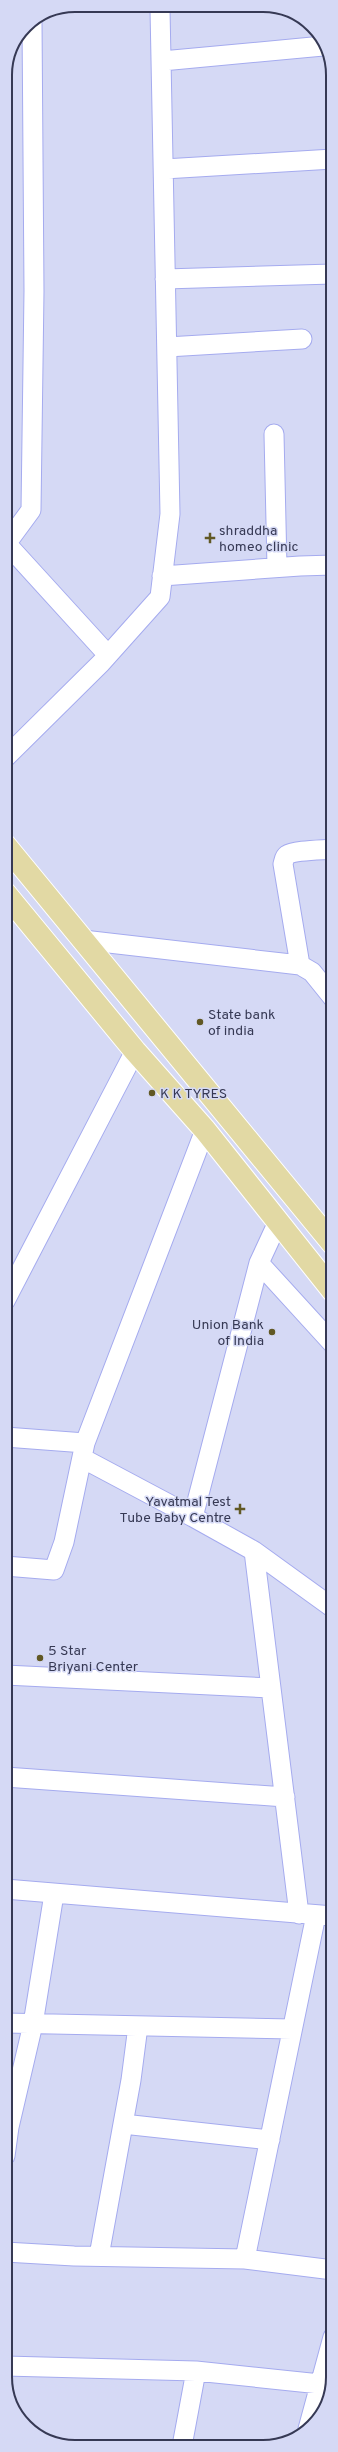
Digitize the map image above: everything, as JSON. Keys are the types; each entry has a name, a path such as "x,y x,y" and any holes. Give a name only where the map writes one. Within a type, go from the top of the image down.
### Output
{"main road":[{"path":"12,854 326,1235"},
{"path":"12,901 135,1051 205,1130 326,1282"},
{"path":"172,1093 194,1075"}],"street":[{"path":"12,751 108,655 160,597 170,514 160,12"},
{"path":"12,535 31,510 34,291 32,29"},
{"path":"162,60 320,46"},
{"path":"164,169 326,159"},
{"path":"165,279 326,274"},
{"path":"166,347 302,339"},
{"path":"274,434 277,567"},
{"path":"12,550 108,655"},
{"path":"162,576 277,567 326,565"},
{"path":"300,965 283,864 284,859 288,855 326,850"},
{"path":"83,940 300,965 312,972 326,989"},
{"path":"12,1287 135,1051"},
{"path":"12,1567 54,1570 64,1542 83,1451 205,1130"},
{"path":"193,1517 259,1263 278,1222"},
{"path":"259,1263 326,1336"},
{"path":"12,1438 83,1451 193,1517 254,1551 326,1603"},
{"path":"246,2259 316,1915 285,1797 254,1551"},
{"path":"12,1675 271,1688"},
{"path":"12,1778 285,1797"},
{"path":"12,1891 316,1915"},
{"path":"12,2107 33,2024 54,1894"},
{"path":"12,2023 292,2029"},
{"path":"99,2256 123,2124 138,2026"},
{"path":"123,2124 270,2140"},
{"path":"12,2252 99,2256 246,2259 326,2269"},
{"path":"311,2418 326,2362"},
{"path":"12,2366 196,2371 320,2384"},
{"path":"183,2440 196,2371"}],"place":[{"name":"shraddha homeo clinic","path":"210,538"},
{"name":"State bank of india","path":"200,1022"},
{"name":"K K TYRES","path":"152,1093"},
{"name":"Union Bank of India","path":"272,1332"},
{"name":"Yavatmal Test Tube Baby Centre","path":"240,1509"},
{"name":"5 Star Briyani Center","path":"40,1658"}]}
